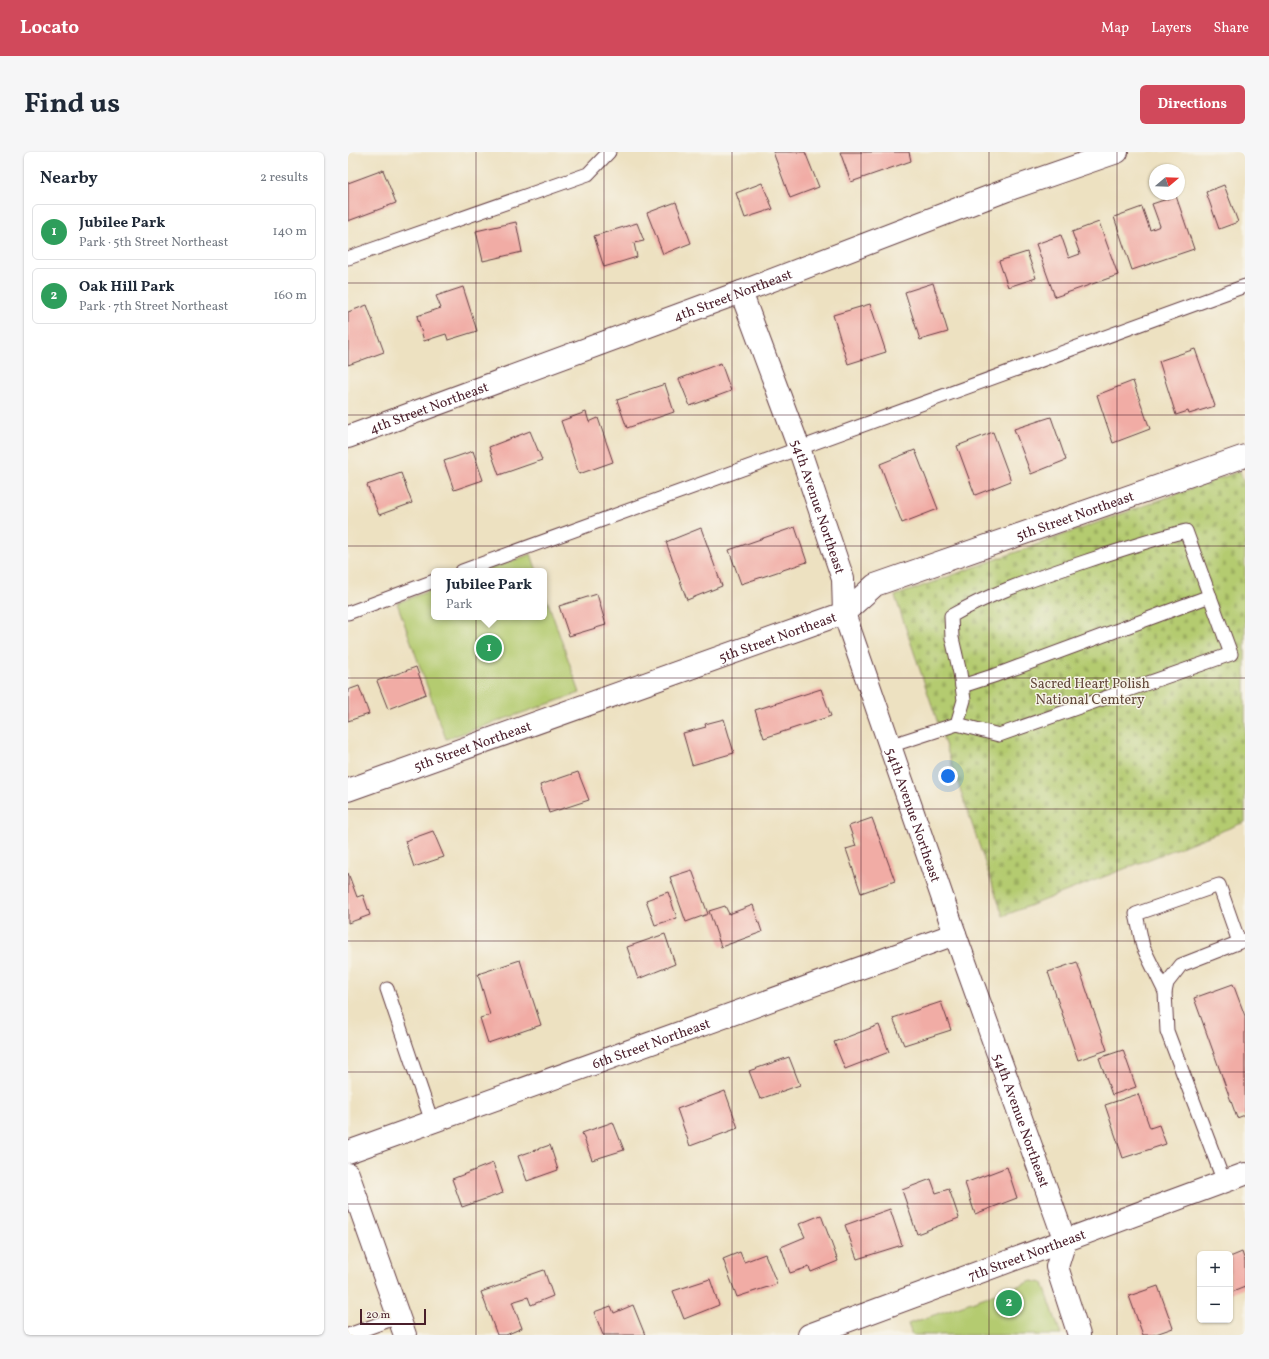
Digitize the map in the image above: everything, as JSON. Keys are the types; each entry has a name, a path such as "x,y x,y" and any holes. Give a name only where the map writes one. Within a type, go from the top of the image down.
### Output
{"street":[{"name":"4th Street Northeast","path":"348,437 741,292 1006,190 1117,152"},
{"name":"54th Avenue Northeast","path":"741,292 799,448 843,580 844,613 889,746 1065,1241"},
{"name":"5th Street Northeast","path":"348,790 844,613 875,585 1245,456"},
{"name":"6th Street Northeast","path":"348,1152 955,934"},
{"path":"348,1174 401,1326"},
{"name":"7th Street Northeast","path":"809,1335 1245,1174"},
{"path":"1065,1241 1056,1267 1079,1335"}],"lane":[{"path":"348,258 588,174 609,152"},
{"path":"470,568 1245,286"},
{"path":"889,746 956,724 999,735 1231,654 1186,531 1158,538 1006,588 972,603 951,616 952,638 964,700 956,724"},
{"path":"348,613 431,582"},
{"path":"962,686 996,675 1210,596"},
{"path":"1165,992 1143,947 1136,914 1219,885 1242,941 1181,965 1167,983 1165,992 1167,1031 1224,1182"},
{"path":"387,989 432,1122"},
{"path":"348,1335 401,1326"}],"green space":[{"name":"Sacred Heart Polish National Cemtery","path":"1240,471 1245,487 1245,822 1003,916 895,596"},
{"path":"531,554 536,568 492,568"},
{"path":"431,590 431,620 547,620 547,600 580,693 446,739 397,603"},
{"path":"1032,1281 1043,1283 1061,1335 912,1335 908,1324"}],"building":[{"path":"773,152 805,152 819,187 790,198"},
{"path":"840,152 909,152 911,161 851,182"},
{"path":"383,170 396,203 348,221 348,183"},
{"path":"762,183 773,209 745,218 736,193"},
{"path":"1224,185 1238,222 1219,229 1206,192"},
{"path":"1164,200 1177,200 1194,249 1132,270 1114,217 1142,207 1150,230 1160,226 1152,204"},
{"path":"676,202 691,243 663,254 647,213"},
{"path":"516,222 522,252 483,261 476,231"},
{"path":"1099,222 1118,275 1055,297 1036,244 1061,235 1069,258 1080,254 1072,232"},
{"path":"637,223 644,241 634,243 637,257 604,267 594,236"},
{"path":"1027,252 1036,278 1008,287 999,261"},
{"path":"933,283 948,332 920,340 905,292"},
{"path":"463,287 477,331 448,340 446,334 424,341 417,316 441,308 436,296"},
{"path":"870,304 886,352 848,364 833,315"},
{"path":"367,305 384,352 348,365 348,312"},
{"path":"1195,349 1215,406 1189,414 1188,411 1176,415 1159,361"},
{"path":"721,363 731,391 690,406 679,379"},
{"path":"1133,381 1150,429 1113,443 1097,395"},
{"path":"665,384 674,412 627,428 617,400"},
{"path":"586,412 589,422 598,418 613,462 579,474 561,421"},
{"path":"1051,417 1066,460 1031,474 1014,429"},
{"path":"530,431 542,460 499,475 489,447"},
{"path":"993,432 1011,481 975,495 957,446"},
{"path":"915,450 938,509 902,523 880,464"},
{"path":"473,451 483,480 454,490 444,461"},
{"path":"401,473 412,503 379,515 367,485"},
{"path":"795,527 807,562 741,584 729,550"},
{"path":"701,528 722,586 687,600 666,542"},
{"path":"597,594 606,625 569,636 559,606"},
{"path":"416,667 426,694 388,709 377,681"},
{"path":"359,686 369,714 348,721 348,690"},
{"path":"821,689 831,716 764,738 755,710"},
{"path":"724,719 734,753 692,765 683,733 706,727 705,724"},
{"path":"578,772 589,800 549,813 540,785"},
{"path":"872,818 895,881 861,893 846,849 856,846 849,826"},
{"path":"433,831 444,857 414,867 405,841"},
{"path":"692,870 708,914 686,922 670,877"},
{"path":"348,873 357,897 363,895 370,915 348,923"},
{"path":"668,892 677,918 655,925 646,900"},
{"path":"753,905 762,932 721,947 709,911 725,906 729,914"},
{"path":"665,934 675,964 638,979 627,947"},
{"path":"520,960 541,1025 488,1043 480,1018 490,1015 478,974"},
{"path":"1077,962 1107,1050 1078,1060 1048,972"},
{"path":"1233,984 1245,1016 1245,1115 1237,1118 1194,998"},
{"path":"941,1002 951,1030 904,1045 893,1018"},
{"path":"879,1025 889,1052 845,1069 834,1042"},
{"path":"1123,1050 1136,1087 1112,1095 1099,1058"},
{"path":"789,1057 800,1085 760,1099 749,1071"},
{"path":"725,1091 738,1128 690,1146 677,1109"},
{"path":"1138,1094 1150,1128 1159,1125 1166,1144 1123,1158 1105,1105"},
{"path":"613,1122 624,1150 592,1160 582,1133"},
{"path":"550,1145 558,1170 527,1181 518,1156"},
{"path":"493,1163 503,1193 462,1207 452,1179"},
{"path":"1007,1167 1017,1198 975,1214 965,1183"},
{"path":"931,1179 936,1193 949,1189 959,1218 917,1234 902,1190"},
{"path":"890,1209 902,1245 857,1259 845,1225"},
{"path":"821,1215 838,1261 811,1272 809,1267 790,1273 781,1247 805,1237 799,1224"},
{"path":"740,1252 744,1262 765,1254 777,1284 737,1297 723,1259"},
{"path":"1242,1252 1245,1261 1245,1287 1233,1292 1233,1287 1233,1256"},
{"path":"544,1270 553,1296 531,1305 528,1297 512,1302 522,1328 506,1335 497,1335 481,1292"},
{"path":"710,1279 719,1305 684,1319 673,1291"},
{"path":"1158,1286 1173,1328 1153,1335 1143,1335 1129,1296"},
{"path":"633,1305 645,1335 603,1335 594,1312 611,1306 614,1313"}],"place":[{"name":"Jubilee Park","path":"489,648"},
{"name":"Oak Hill Park","path":"1009,1303"}]}
